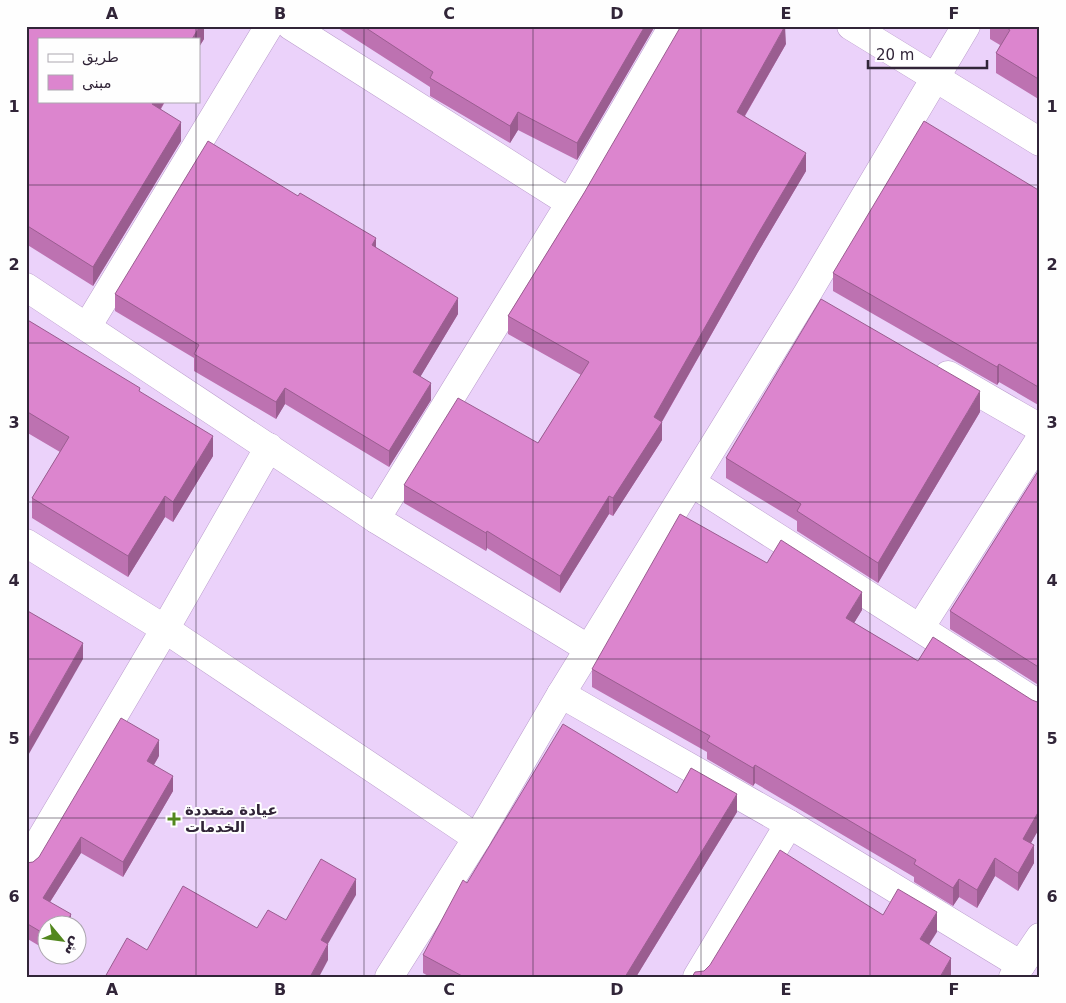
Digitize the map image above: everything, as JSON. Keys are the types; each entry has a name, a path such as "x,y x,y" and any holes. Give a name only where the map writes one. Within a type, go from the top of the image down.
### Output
{"street":[{"path":"87,327 269,26"},
{"path":"291,26 570,203"},
{"path":"376,519 570,203 673,26"},
{"path":"851,26 1040,142"},
{"path":"389,977 477,838 589,649 692,484 816,299 966,26"},
{"path":"26,287 376,519 589,649"},
{"path":"928,364 1040,428"},
{"path":"920,628 1040,439"},
{"path":"26,864 269,447"},
{"path":"692,484 1040,704"},
{"path":"26,542 165,628 477,838"},
{"path":"562,694 789,824 1017,971 1040,937"},
{"path":"697,977 789,824"}],"building":[{"path":"26,26 200,26 193,38 38,38 38,102 153,102 152,104 181,122 93,267 26,225"},
{"path":"363,26 645,26 577,143 518,112 510,126 430,78 433,72"},
{"path":"681,26 785,26 737,112 806,153 654,417 662,422 613,498 609,496 560,576 487,531 486,533 404,485 458,398 538,443 589,362 508,316 584,193"},
{"path":"1003,26 1040,26 1040,80 996,53 1010,30"},
{"path":"924,121 1040,191 1040,388 999,364 997,367 833,273"},
{"path":"208,141 298,196 300,193 376,238 372,245 458,298 413,372 431,383 389,451 285,388 276,402 194,354 199,345 115,294"},
{"path":"821,299 980,391 878,563 797,511 801,504 726,458"},
{"path":"26,319 140,388 139,391 213,436 173,502 165,496 128,556 32,498 69,437 26,411"},
{"path":"1040,468 1040,668 950,611"},
{"path":"680,514 767,563 781,540 862,592 846,618 918,661 933,637 1032,700 1040,703 1040,809 1023,839 1034,845 1018,873 995,858 977,890 959,879 953,888 914,864 916,860 755,765 753,768 707,741 710,736 592,669"},
{"path":"26,610 83,643 26,743"},
{"path":"121,718 159,740 147,761 173,776 123,862 81,837 43,898 71,914 70,916 38,916 38,930 26,923 26,863 33,862 39,857"},
{"path":"563,724 677,793 691,768 737,794 625,977 464,977 423,955 463,880 467,883"},
{"path":"780,850 883,915 898,889 937,912 920,939 951,958 940,977 692,977 695,972 704,971 710,965"},
{"path":"321,859 356,879 321,940 328,944 310,977 105,977 127,938 147,950 183,886 257,928 268,910 286,920"}],"place":[{"name":"عيادة متعددة الخدمات","path":"174,819"}]}
